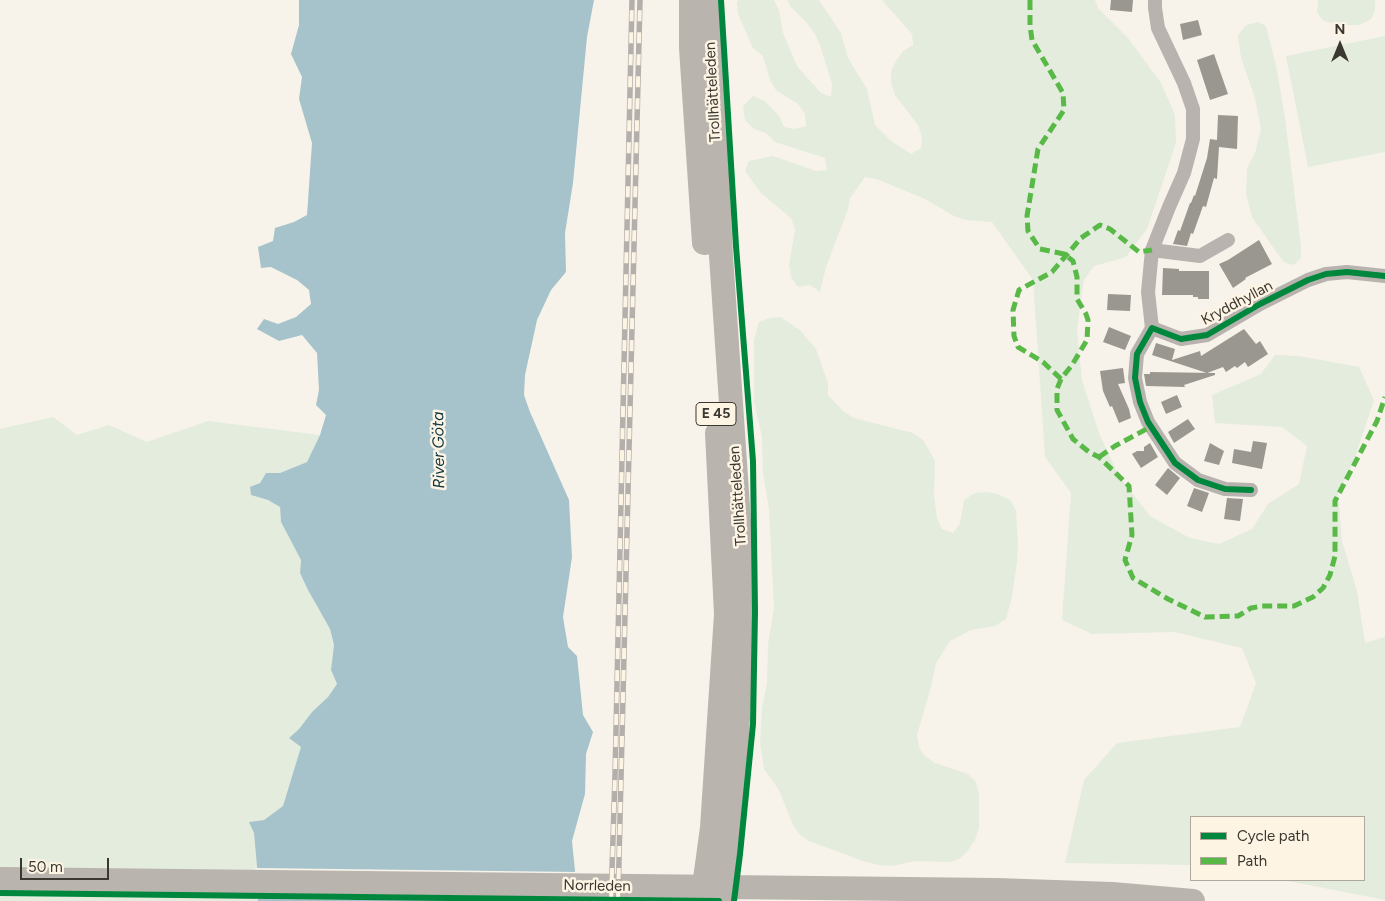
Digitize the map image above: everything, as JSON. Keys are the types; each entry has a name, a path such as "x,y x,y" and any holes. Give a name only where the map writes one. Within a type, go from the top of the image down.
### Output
{"highway":[{"name":"Trollhätteleden","path":"690,0 691,48 719,464 726,614 712,828 702,901"},
{"name":"Trollhätteleden","path":"709,0 721,256 745,610 731,827 721,901"},
{"name":"Norrleden","path":"0,880 869,888 1093,893 1193,901"}],"street":[{"path":"1155,0 1158,28 1194,109 1194,139 1184,173 1152,250 1148,292 1152,328 1137,354 1135,378 1140,402 1148,422 1174,463 1198,480 1225,489 1251,490"},
{"path":"1152,250 1200,256 1228,240"},
{"name":"Kryddhyllan","path":"1152,328 1181,339 1207,335 1260,304 1308,280 1326,274 1347,272 1385,276"}],"shaded area":[{"path":"739,0 774,0 779,10 783,33 797,66 821,93 831,97 832,84 820,45 815,34 790,6 788,0 819,0 841,33 848,58 867,89 875,125 891,141 911,154 921,148 922,137 918,125 895,95 891,83 891,71 903,51 913,45 912,34 882,0 1095,0 1098,8 1128,38 1161,83 1175,115 1176,143 1147,229 1126,257 1094,266 1084,280 1077,329 1082,380 1099,433 1119,476 1150,516 1190,538 1219,544 1252,529 1268,504 1299,484 1307,446 1282,427 1215,423 1212,395 1261,374 1275,355 1299,356 1359,367 1374,400 1355,457 1338,495 1342,541 1357,591 1365,643 1385,637 1385,900 1288,881 1365,881 1365,816 1190,816 1190,865 1065,863 1084,780 1117,743 1240,727 1256,683 1242,648 1174,632 1092,634 1062,620 1071,493 1045,457 1033,280 992,222 966,220 954,216 923,198 876,179 865,177 850,198 848,209 826,267 820,292 810,285 798,287 791,277 789,265 795,229 791,218 761,193 745,171 749,161 773,156 816,171 827,170 825,158 775,142 766,133 754,129 745,120 743,106 753,96 765,101 779,116 784,127 795,129 806,126 805,114 798,104 776,90 770,80 763,56 753,48 738,14 737,2"},
{"path":"1318,0 1375,0 1375,10 1371,19 1360,25 1339,25 1324,21 1320,17 1317,12"},
{"path":"1258,22 1266,26 1277,70 1285,118 1301,246 1301,258 1291,265 1284,262 1252,217 1246,194 1247,168 1255,153 1261,129 1255,98 1241,58 1238,35 1246,25"},
{"path":"1385,36 1385,152 1308,167 1286,56"},
{"path":"781,317 800,330 816,349 828,383 828,395 844,412 854,418 913,433 923,440 935,461 934,495 937,518 942,529 953,533 960,523 964,500 975,493 988,492 1000,495 1010,500 1016,510 1017,562 1012,597 1006,619 995,626 971,630 950,641 936,663 917,735 919,747 925,756 935,763 968,774 976,782 979,794 979,828 975,840 969,849 961,858 950,862 915,861 892,866 879,865 809,841 799,834 792,823 779,790 764,769 760,743 762,708 767,683 768,644 774,609 769,509 763,473 762,437 754,402 754,340 759,322"},
{"path":"53,417 77,435 109,425 147,442 208,421 320,435 307,462 280,473 266,473 251,495 268,500 280,507 281,522 301,560 300,573 330,629 334,645 331,670 337,685 289,738 302,747 283,806 264,820 250,822 254,833 258,901 0,901 0,429"}],"water":[{"name":"River Göta","path":"299,0 594,0 587,37 573,183 565,233 566,272 551,290 537,320 525,375 524,395 569,500 572,557 563,617 568,647 577,656 583,715 593,732 586,754 585,794 572,841 578,901 258,901 254,833 249,822 264,820 283,806 301,747 289,738 328,697 337,684 331,670 334,645 330,629 300,573 301,560 281,522 280,507 268,500 251,495 250,487 260,483 266,473 280,473 307,462 320,435 326,415 316,405 319,390 317,353 302,335 279,341 257,329 264,319 278,324 296,317 311,304 309,290 297,280 271,267 261,268 258,247 273,241 275,228 294,222 307,215 312,143 299,99 302,77 291,54 299,25"}],"pier":[{"path":"255,868 578,872 580,901 255,899"}],"building":[{"path":"1111,0 1133,0 1132,12 1110,10"},
{"path":"1198,20 1202,35 1183,40 1180,24"},
{"path":"1214,54 1228,94 1210,100 1197,60"},
{"path":"1218,115 1238,116 1237,149 1219,147 1217,179 1214,178 1206,207 1203,206 1187,246 1173,244 1190,203 1195,196 1207,158 1210,139 1217,140"},
{"path":"1259,240 1272,264 1245,278 1233,288 1219,264"},
{"path":"1163,268 1179,269 1179,271 1209,271 1209,299 1198,299 1198,297 1193,297 1193,295 1162,295"},
{"path":"1108,294 1131,295 1130,311 1107,310"},
{"path":"1109,327 1131,336 1125,350 1103,342"},
{"path":"1244,329 1256,344 1260,341 1268,354 1248,367 1245,362 1237,368 1235,366 1226,372 1223,367 1207,373 1152,355 1156,343 1175,349 1172,360 1200,351 1201,356"},
{"path":"1123,368 1125,383 1118,384 1131,418 1119,423 1103,391 1100,371"},
{"path":"1150,372 1215,373 1215,375 1184,385 1185,387 1146,386 1144,374 1150,374"},
{"path":"1177,395 1182,407 1166,414 1161,402"},
{"path":"1188,419 1195,429 1174,443 1168,432"},
{"path":"1253,441 1267,443 1262,469 1232,463 1234,449 1251,452"},
{"path":"1150,443 1158,457 1141,468 1132,454 1137,451 1144,451 1144,447"},
{"path":"1210,443 1224,451 1219,465 1204,461"},
{"path":"1168,468 1180,478 1167,495 1155,485"},
{"path":"1194,488 1209,493 1202,512 1187,506"},
{"path":"1227,498 1243,499 1240,521 1224,519"}],"railway":[{"path":"611,901 632,0"},
{"path":"618,901 640,0"}],"marked path":[{"path":"1030,0 1032,40 1063,93 1064,110 1038,149 1027,216 1028,231 1040,249 1064,254 1073,261 1077,277 1077,299 1088,320 1087,340 1061,379 1057,389 1057,410 1073,439 1089,452 1099,457 1129,486 1132,535 1125,560 1133,578 1168,599 1205,617 1238,616 1251,608 1262,606 1294,606 1313,597 1323,588 1330,575 1335,556 1335,501 1377,421 1385,397"},
{"path":"1061,379 1043,362 1018,347 1014,336 1013,310 1019,290 1052,272 1081,238 1100,225 1110,229 1139,252 1152,250"},
{"path":"1099,457 1152,426"}],"cycle path":[{"path":"721,0 736,246 753,461 755,611 753,724 734,901"},
{"path":"1251,490 1225,489 1198,480 1175,463 1148,422 1140,402 1135,378 1137,354 1152,328 1181,339 1207,335 1260,304 1308,280 1326,274 1347,272 1385,276"},
{"path":"0,893 719,901"}]}
